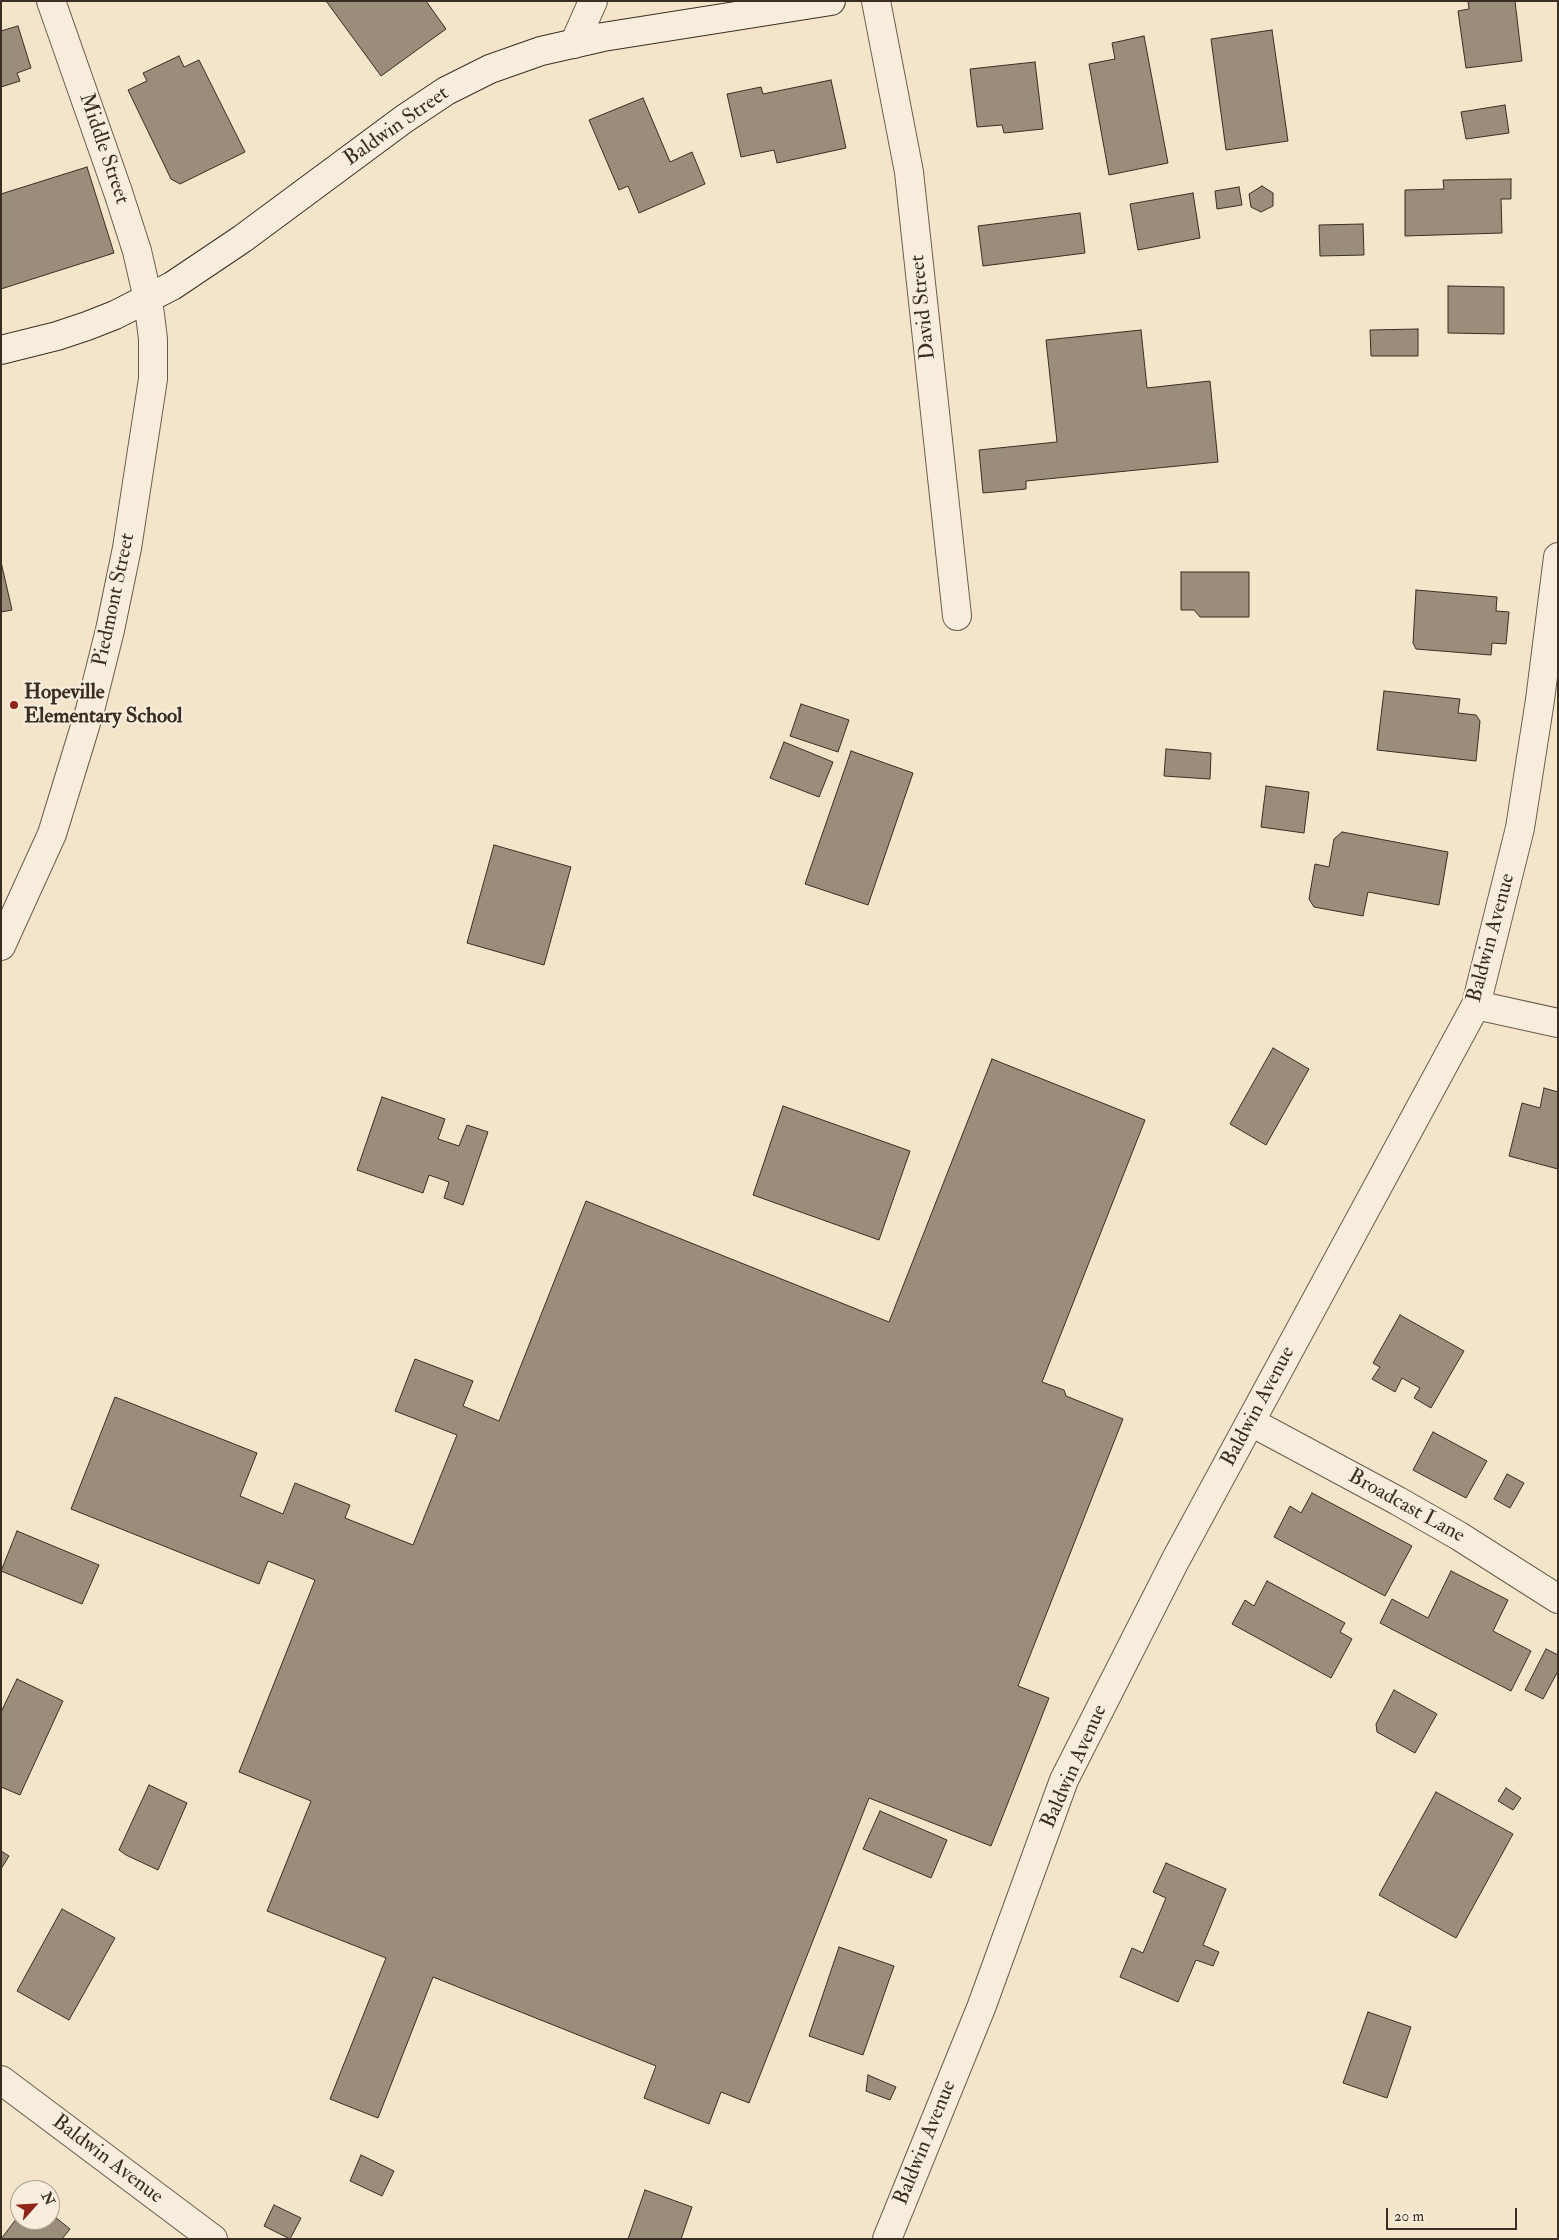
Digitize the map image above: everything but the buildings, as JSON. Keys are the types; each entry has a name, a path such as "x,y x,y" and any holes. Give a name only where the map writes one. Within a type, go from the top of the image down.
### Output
{"street":[{"name":"Middle Street","path":"51,1 118,192 148,299"},
{"path":"574,44 593,1"},
{"name":"Baldwin Street","path":"1,350 57,336 87,326 148,299 200,269 404,119 446,91 469,78 514,59 574,44 680,24 831,1"},
{"name":"David Street","path":"876,1 909,172 957,616"},
{"name":"Piedmont Street","path":"1,946 52,834 90,710 110,630 127,548 153,378 153,339 148,299"},
{"name":"Baldwin Avenue","path":"887,2239 981,2008 1064,1780 1175,1561 1476,1005 1520,828 1558,557"},
{"path":"1476,1005 1558,1023"},
{"name":"Broadcast Lane","path":"1251,1422 1398,1501 1521,1574 1558,1599"},
{"name":"Baldwin Avenue","path":"1,2080 213,2239"}],"place":[{"name":"Hopeville Elementary School","path":"14,705"}]}
